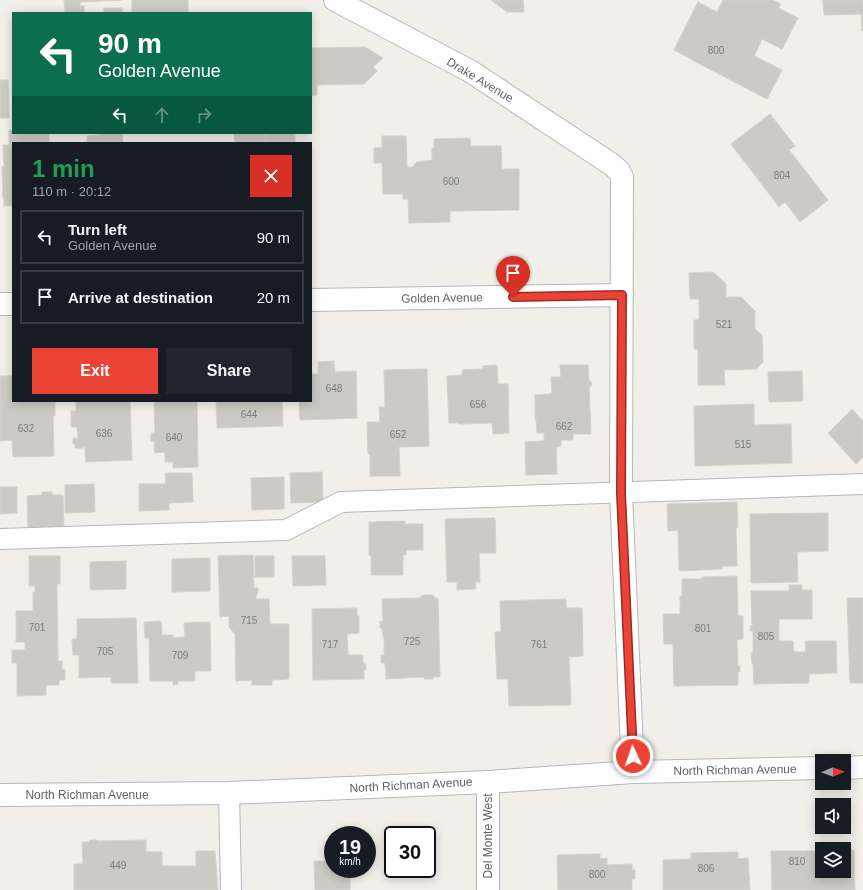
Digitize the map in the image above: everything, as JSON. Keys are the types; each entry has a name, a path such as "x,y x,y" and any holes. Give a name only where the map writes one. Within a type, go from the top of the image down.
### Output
{"street":[{"name":"Drake Avenue","path":"335,0 470,71 611,164 619,171 623,184 622,295"},
{"name":"Golden Avenue","path":"312,300 622,295"},
{"path":"622,295 621,493 633,772"},
{"path":"0,304 12,304"},
{"path":"851,768 863,767"},
{"name":"North Richman Avenue","path":"0,795 228,793 488,782 633,772 815,768"},
{"name":"Del Monte West","path":"488,782 488,890"}],"lane":[{"path":"0,539 286,530 341,502 863,484"},
{"path":"228,793 231,890"}],"building":[{"path":"64,0 122,0 80,2 80,6 84,6 84,12 65,12"},
{"path":"132,0 188,0 188,12 132,12"},
{"path":"491,0 523,0 524,12 507,12"},
{"path":"723,0 773,0 781,4 778,8 798,18 782,49 762,39 754,56 782,70 767,99 674,50 698,2 717,12"},
{"path":"823,0 863,0 863,30 862,31 861,14 824,15"},
{"path":"104,8 122,8 122,12 104,12"},
{"path":"365,47 383,58 373,67 377,71 364,84 317,85 317,95 312,96 312,48"},
{"path":"0,80 8,80 9,118 0,118"},
{"path":"770,114 795,146 789,150 828,200 800,222 785,202 779,207 731,144"},
{"path":"9,130 12,130 12,134 49,134 49,142 12,142 12,205 4,206 2,167 4,167 3,145 9,145"},
{"path":"122,134 123,142 87,142 87,136"},
{"path":"234,134 265,134 266,142 235,142"},
{"path":"266,134 295,134 295,142 266,142"},
{"path":"382,136 406,136 407,167 412,167 417,162 432,160 434,139 470,138 471,146 501,146 502,169 519,169 519,210 450,211 450,222 409,223 408,199 403,199 403,194 383,194 382,163 374,163 374,148 382,148"},
{"path":"713,272 726,284 726,297 741,297 755,311 755,329 762,335 763,362 756,369 724,370 725,385 698,385 698,349 694,349 694,320 699,320 699,299 690,299 689,273"},
{"path":"334,361 335,372 356,371 357,418 300,420 299,402 312,402 312,374 318,374 318,362"},
{"path":"497,365 498,384 508,384 509,433 493,434 492,423 449,423 447,376 462,375 462,370 483,369 483,366"},
{"path":"560,365 588,365 589,381 591,381 592,386 589,386 591,434 573,434 573,440 561,440 561,446 556,447 557,474 526,475 525,442 544,441 544,433 537,433 535,419 535,395 552,393 551,377 561,377"},
{"path":"427,369 429,446 399,447 400,476 370,476 370,454 368,454 367,422 380,422 379,407 385,407 384,370"},
{"path":"802,371 803,401 769,402 768,372"},
{"path":"0,376 12,376 12,402 55,402 55,416 53,416 54,456 13,457 12,440 0,441"},
{"path":"76,402 130,402 132,460 86,462 85,447 75,448 75,444 73,444 73,438 78,438 77,427 71,427 71,411 76,411"},
{"path":"154,402 197,402 198,467 173,468 173,462 165,462 165,452 155,453 154,441 151,441 151,433 155,433"},
{"path":"216,402 282,402 283,426 217,428"},
{"path":"754,404 754,425 791,424 792,463 695,466 694,406"},
{"path":"852,409 863,421 863,457 856,464 828,433"},
{"path":"322,472 323,502 291,503 290,473"},
{"path":"165,473 192,473 193,502 169,503 169,510 139,511 139,484 166,484"},
{"path":"284,477 284,509 252,510 251,478"},
{"path":"94,484 95,512 65,513 65,485"},
{"path":"0,487 17,487 17,513 0,514"},
{"path":"42,492 52,492 52,495 63,495 64,526 28,528 27,496 42,495"},
{"path":"737,502 737,566 722,566 722,569 679,571 678,530 668,531 667,504"},
{"path":"828,513 828,551 797,552 798,582 751,583 750,514"},
{"path":"495,518 496,553 479,553 480,582 475,582 476,589 457,590 457,582 447,582 445,519"},
{"path":"405,521 405,524 423,524 423,550 406,550 406,555 403,555 403,575 371,575 371,556 369,555 369,522"},
{"path":"253,555 254,588 258,588 255,599 269,599 270,624 289,624 289,679 272,680 272,685 252,685 252,680 236,681 235,634 229,627 229,616 220,617 218,556"},
{"path":"29,556 60,556 60,584 57,584 58,661 62,661 62,669 65,669 65,680 59,680 59,685 46,685 46,695 17,696 17,663 12,663 12,650 25,650 25,642 16,642 16,611 33,611 33,592 35,592 35,586 29,586"},
{"path":"255,556 274,556 274,577 255,577"},
{"path":"292,556 325,556 326,585 293,586"},
{"path":"210,558 210,591 172,592 172,559"},
{"path":"126,561 126,589 90,590 90,562"},
{"path":"737,576 738,616 743,616 743,639 737,640 738,666 740,666 740,672 738,672 738,685 674,686 673,644 664,644 663,614 680,614 682,579"},
{"path":"789,585 802,585 802,590 812,590 812,619 779,619 779,641 793,641 794,652 806,652 805,641 836,641 837,673 809,674 809,683 754,684 751,653 753,653 753,631 750,631 750,626 752,626 751,591 789,591"},
{"path":"423,595 433,595 435,598 438,598 440,677 433,677 433,679 424,679 424,677 386,679 385,663 381,663 381,655 384,655 384,636 382,628 380,628 380,621 383,621 382,599 420,598"},
{"path":"847,598 863,598 863,683 850,683"},
{"path":"566,599 566,608 582,608 583,656 569,657 571,705 509,706 508,679 497,679 495,632 501,632 500,601"},
{"path":"357,608 357,616 359,616 359,633 347,634 348,655 363,655 363,664 366,664 364,679 313,680 312,609"},
{"path":"136,618 138,683 111,683 111,677 79,678 79,655 73,655 72,639 77,639 77,619"},
{"path":"161,621 162,635 173,635 173,638 185,637 184,623 210,622 211,671 195,671 195,681 178,681 178,684 173,685 173,681 150,681 149,638 145,638 144,622"},
{"path":"90,840 146,840 146,852 162,852 162,866 196,866 196,851 215,851 218,890 74,890 74,864 83,864 82,842 89,842"},
{"path":"851,850 854,850 855,890 772,890 771,851 815,851 815,878 851,878"},
{"path":"738,852 738,859 748,858 750,890 663,890 663,860 691,859 691,853"},
{"path":"600,854 600,859 607,858 607,865 632,864 632,870 635,870 635,879 632,879 632,890 558,890 557,855"},
{"path":"314,861 324,861 324,878 350,878 350,890 315,890"}],"route":[{"path":"513,297 622,295 621,493 633,756"}]}
